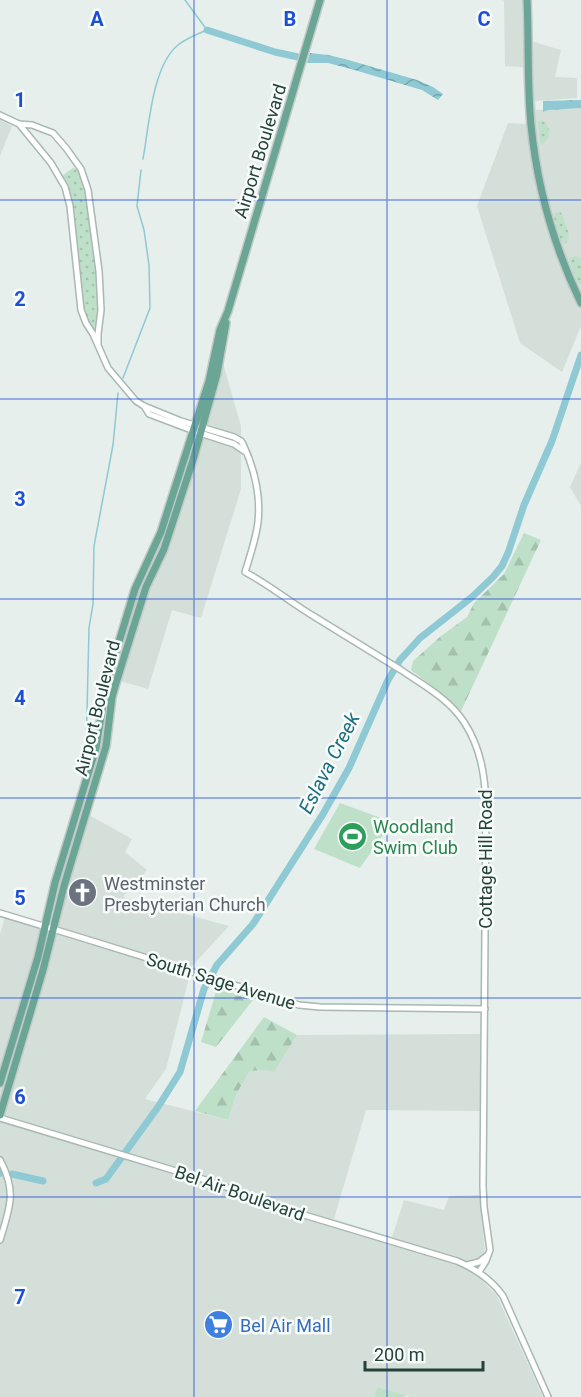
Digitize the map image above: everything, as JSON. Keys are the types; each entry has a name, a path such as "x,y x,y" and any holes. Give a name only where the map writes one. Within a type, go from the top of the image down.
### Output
{"main road":[{"name":"Airport Boulevard","path":"0,1116 44,970 64,885 106,746 116,683 146,587 169,536 198,429 220,330 228,311 320,0"},
{"path":"527,0 530,104 537,167 544,201 557,242 581,303"},
{"name":"Airport Boulevard","path":"0,1083 27,994 55,884 96,748 105,691 135,589 162,532 198,429"}],"street":[{"path":"0,115 19,124 32,125 53,133 81,169 88,190 98,262 101,303 99,349"},
{"path":"19,124 51,163 65,187 70,206 81,310 114,377 136,401 144,406 234,444 247,455 255,481 258,519 255,541 248,563 255,578"},
{"name":"Cottage Hill Road","path":"248,563 245,572 432,691 465,724 481,760 486,805 483,1186 489,1254 486,1266 492,1282"},
{"name":"South Sage Avenue","path":"0,913 299,1005 485,1009"},
{"name":"Bel Air Boulevard","path":"0,1116 209,1181 301,1214 445,1257 479,1272"},
{"path":"0,1160 6,1171 11,1191 9,1210 0,1240"},
{"path":"467,1265 479,1262 489,1254"},
{"path":"479,1272 489,1254"},
{"name":"Cottage Hill Road","path":"479,1272 492,1282 503,1296 548,1397"}],"shaded area":[{"path":"502,0 530,0 531,41 561,50 555,77 577,78 577,98 535,101 536,110 581,108 581,326 562,372 520,343 477,206 508,123 526,124 523,67 505,66 504,1"},
{"path":"0,120 12,126 0,156"},
{"path":"223,363 241,426 241,489 201,618 172,610 148,689 120,681 151,584 168,550"},
{"path":"581,463 581,506 570,487"},
{"path":"89,815 132,839 125,852 147,870 123,897 229,926 192,966 166,1069 145,1099 228,1120 237,1093 250,1071 274,1071 297,1035 480,1034 480,1111 366,1110 334,1219 392,1237 404,1200 444,1210 449,1196 480,1195 485,1254 479,1277 497,1296 543,1397 410,1397 377,1387 374,1397 0,1397 0,934 5,917 55,934"}],"green space":[{"path":"540,120 547,124 549,131 549,137 542,145 538,122"},
{"path":"73,168 78,169 86,192 91,221 100,306 95,329 91,328 83,307 72,204 62,176"},
{"path":"560,212 569,234 565,244 561,241 554,217 555,213"},
{"path":"575,256 581,258 581,285 569,261 569,258"},
{"path":"524,533 541,540 461,711 411,670 413,661 467,617 474,603 504,574"},
{"name":"Woodland Swim Club","path":"340,803 392,822 360,868 314,849"},
{"path":"217,988 253,1000 216,1047 201,1042"},
{"path":"264,1017 297,1035 274,1072 250,1071 237,1093 228,1120 195,1111"},
{"path":"377,1387 405,1395 405,1397 374,1397"}],"water":[{"path":"310,53 345,59 417,80 443,94 438,100 422,90 351,69 328,63 307,63"},
{"path":"581,100 581,108 543,112 543,101"}],"waterway":[{"path":"143,159 153,98 162,67 178,45 207,30 185,0"},
{"path":"207,30 298,57"},
{"path":"123,378 150,308 149,265 144,230 137,206 141,170"},
{"name":"Eslava Creek","path":"96,1183 106,1179 158,1107 180,1072 204,989 217,965 253,924 323,814 349,768 388,680 400,660 420,638 472,597 502,566 524,505 552,441 581,355"},
{"path":"86,753 89,628 93,604 94,546 113,445 118,393"},
{"name":"Eslava Creek","path":"12,1174 43,1181"}],"place":[{"name":"Woodland Swim Club","path":"352,836"},
{"name":"Westminster Presbyterian Church","path":"83,893"},
{"name":"Bel Air Mall","path":"219,1325"}]}
